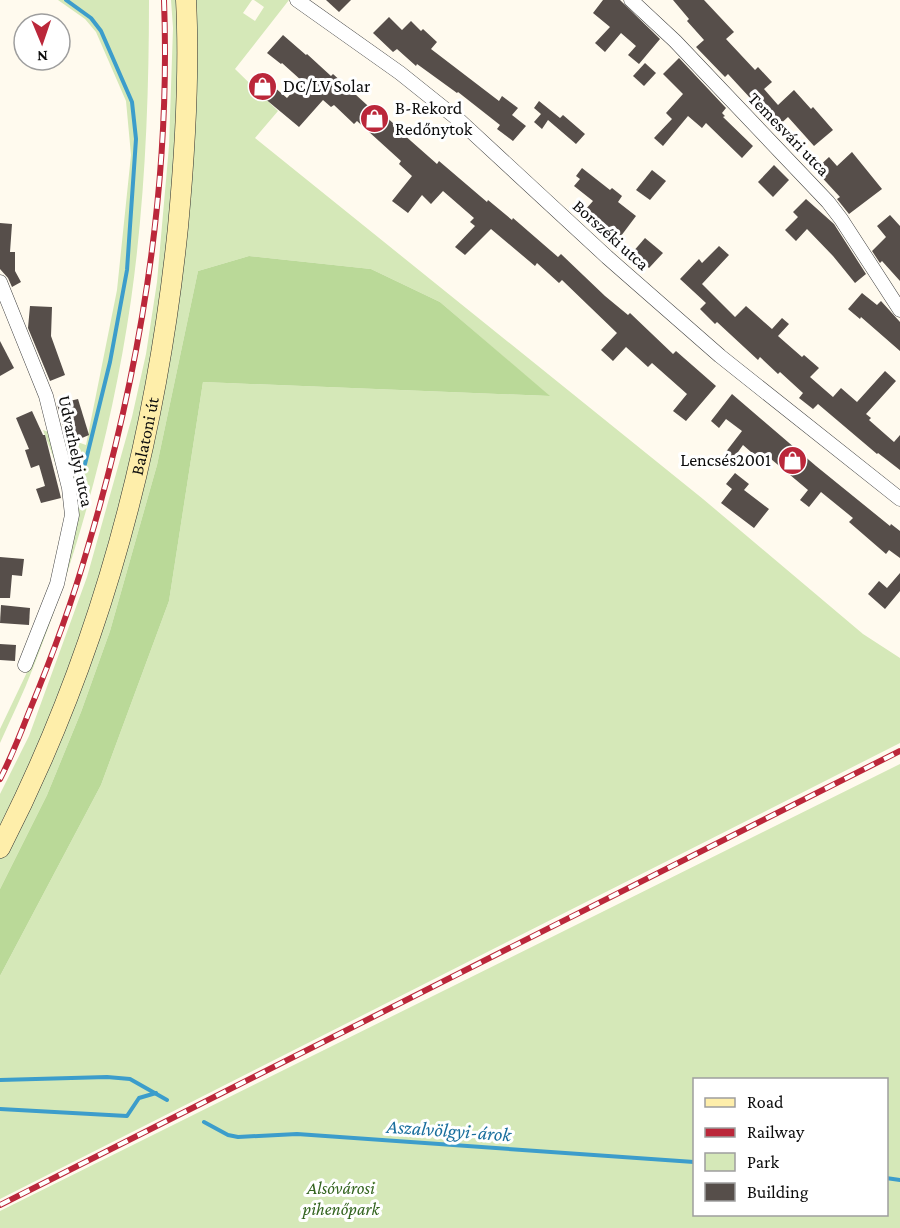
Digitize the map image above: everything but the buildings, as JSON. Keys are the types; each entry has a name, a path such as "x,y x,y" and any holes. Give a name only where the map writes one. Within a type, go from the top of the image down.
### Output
{"main road":[{"name":"Balatoni út","path":"0,848 55,729 93,627 128,511 152,410 167,321 181,195 187,96 186,0"}],"street":[{"name":"Borszéki utca","path":"297,0 400,73 460,121 606,257 712,348 900,499"},
{"name":"Temesvári utca","path":"631,0 675,41 828,202 900,310"},
{"name":"Udvarhelyi utca","path":"0,282 46,396 69,488 72,515 57,584 25,665"}],"green space":[{"path":"58,0 149,0 143,188 136,263 124,347 104,441 79,533 50,624 0,743 0,729 29,668 20,666 19,662 45,606 63,546 64,495 57,467 43,430 86,445 117,290 131,155 126,101 96,32 85,19"},
{"path":"171,0 252,0 243,13 255,21 264,7 254,0 289,0 235,69 278,111 255,138 703,499 863,634 900,658 900,743 0,1199 0,976 101,785 169,601 203,382 549,396 440,302 371,269 249,256 198,271 157,465 110,631 81,712 47,795 0,889 0,794 29,736 87,577 132,417 146,354 157,282 169,146 173,28"},
{"path":"249,256 371,269 440,302 550,396 203,382 169,601 101,785 0,976 0,889 47,795 81,712 110,631 157,465 198,271"},
{"name":"Alsóvárosi pihenőpark","path":"900,764 900,1228 0,1228 0,1211"}],"waterway":[{"path":"66,0 91,18 101,31 132,102 136,139 127,270 110,362 85,464"},
{"name":"Aszalvölgyi-árok","path":"0,1080 107,1077 130,1079 167,1100"},
{"path":"0,1109 127,1116 139,1098 156,1093"},
{"name":"Aszalvölgyi-árok","path":"204,1122 228,1135 238,1137 297,1134 693,1162"},
{"name":"Aszalvölgyi-árok","path":"888,1178 900,1180"}],"railway":[{"path":"0,779 45,672 81,571 122,416 148,278 157,209 165,70 164,0"},
{"path":"0,1205 900,751"}],"place":[{"name":"DC/LV Solar","path":"262,86"},
{"name":"B-Rekord Redőnytok","path":"374,118"},
{"name":"Lencsés2001","path":"792,460"}]}
